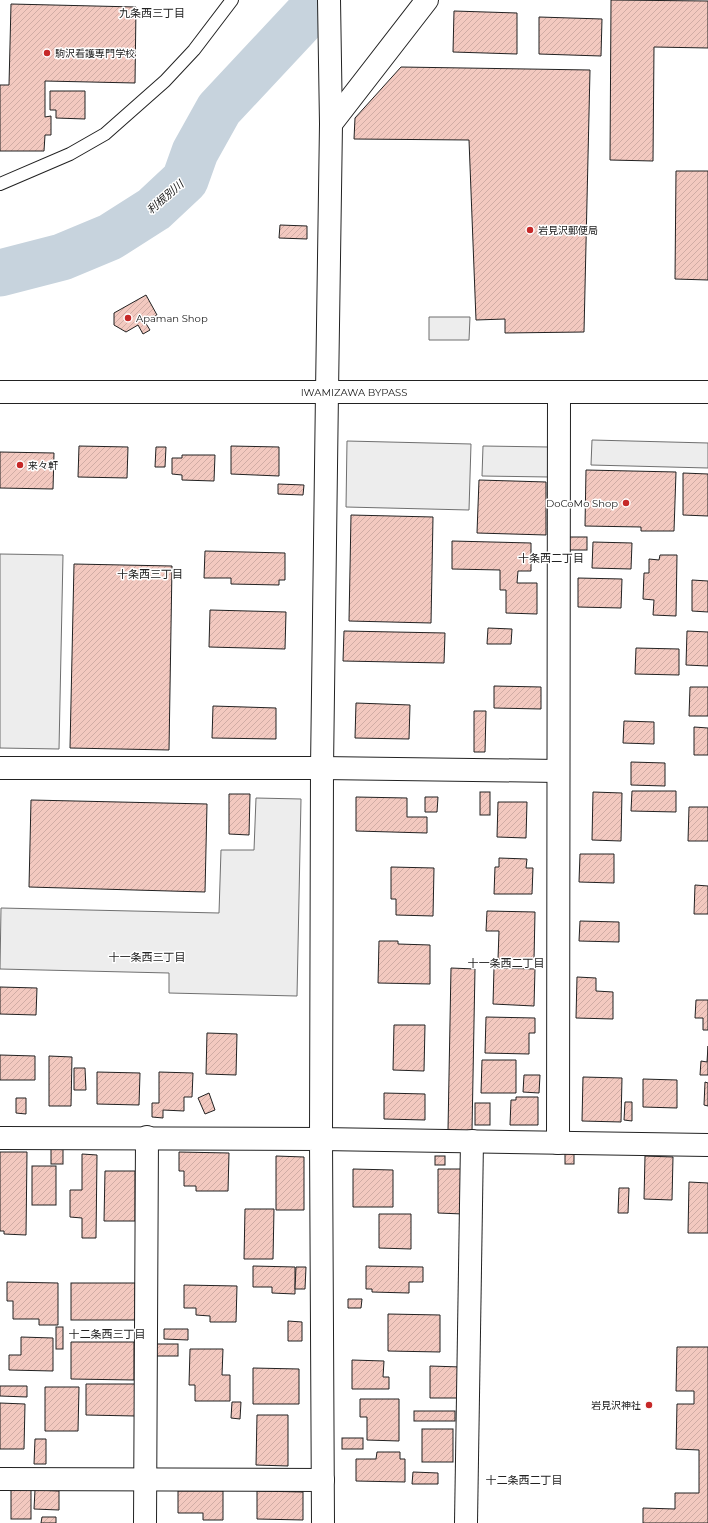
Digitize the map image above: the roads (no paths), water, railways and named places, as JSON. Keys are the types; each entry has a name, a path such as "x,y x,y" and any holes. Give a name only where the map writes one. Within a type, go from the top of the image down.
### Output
{"main road":[{"path":"323,1523 321,1139 322,768 331,124 329,0"},
{"path":"331,124 427,0"},
{"name":"IWAMIZAWA BYPASS","path":"0,392 559,394 708,392"},
{"path":"558,1143 559,394"},
{"path":"0,768 322,768 558,771"},
{"path":"145,1523 147,1137"},
{"path":"0,1138 147,1137 708,1145"},
{"path":"466,1523 472,1141"},
{"path":"0,1479 323,1480"}],"lane":[{"path":"0,184 70,154 105,134 165,81 194,50 232,0"}],"waterway":[{"name":"利根別川","path":"0,273 62,257 110,237 154,209 185,180 195,152 219,109 306,16"}],"place":[{"name":"駒沢看護専門学校","path":"47,53"},
{"name":"岩見沢郵便局","path":"530,230"},
{"name":"Apaman Shop","path":"128,318"},
{"name":"来々軒","path":"20,465"},
{"name":"DoCoMo Shop","path":"626,503"},
{"name":"岩見沢神社","path":"649,1405"}],"district":[{"name":"九条西三丁目","path":"152,13"},
{"name":"十条西二丁目","path":"551,558"},
{"name":"十条西三丁目","path":"150,574"},
{"name":"十一条西三丁目","path":"147,957"},
{"name":"十一条西二丁目","path":"506,963"},
{"name":"十二条西三丁目","path":"107,1334"},
{"name":"十二条西二丁目","path":"524,1480"}]}
